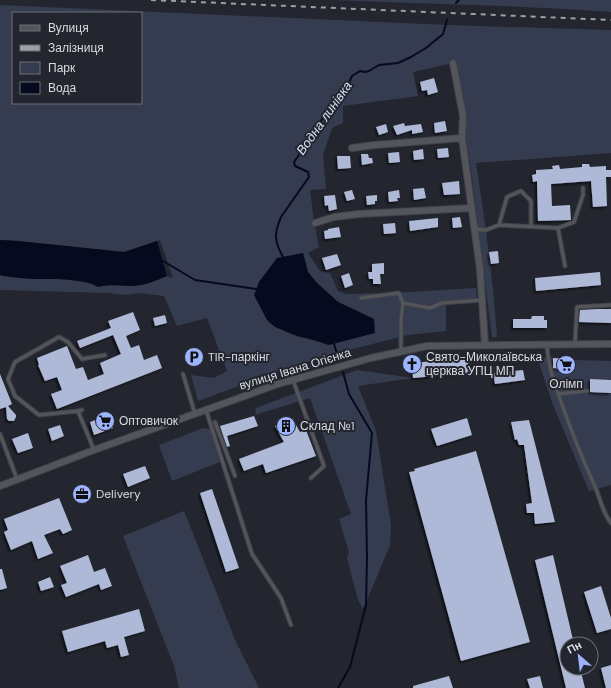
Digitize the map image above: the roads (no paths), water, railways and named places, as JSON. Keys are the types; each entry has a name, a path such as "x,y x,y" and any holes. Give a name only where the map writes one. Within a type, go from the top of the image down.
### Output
{"street":[{"path":"453,62 463,116 462,138 480,269 485,345"},
{"path":"352,148 375,144 462,138"},
{"path":"315,223 334,217 359,214 471,208"},
{"name":"вулиця Івана Огієнка","path":"0,486 94,450 206,410 293,380 371,358 427,346 611,344"}],"lane":[{"path":"475,229 486,230 499,225 558,228 574,222 583,195 583,188"},
{"path":"499,225 507,197 521,190 531,201 531,226"},
{"path":"558,228 565,266"},
{"path":"361,298 399,293 403,303 401,318 401,352"},
{"path":"403,303 430,308 442,303 482,300"},
{"path":"575,344 577,307 611,305"},
{"path":"94,450 80,410 39,415 15,396 8,379 15,362 59,337 68,342 82,359 105,355"},
{"path":"547,345 551,376 585,466 607,518 611,523"},
{"path":"183,374 195,414"},
{"path":"293,380 324,466 311,478"},
{"path":"558,394 587,391"},
{"path":"206,410 252,554 280,598 291,625"},
{"path":"215,422 223,448 235,476"},
{"path":"0,434 17,480"}],"water":[{"path":"0,240 124,252 157,241 167,276 140,285 111,285 98,287 85,282 60,279 29,279 3,276 0,275"},
{"path":"303,253 308,272 316,282 338,302 374,319 375,333 329,345 297,336 275,327 267,320 254,295 259,282 277,258"}],"waterway":[{"name":"Водна линівка","path":"456,3 459,0"},
{"name":"Водна линівка","path":"283,257 278,246 276,232 281,217 309,177 308,172 295,166 294,162 317,129 323,117 349,83 352,76 360,71 369,71 379,65 398,63 411,57 426,48 443,34 447,20"},
{"path":"161,262 163,261 195,280 256,289"},
{"path":"334,344 339,360"},
{"path":"338,688 350,667 366,605 366,500 372,433 349,394 343,372"}],"railway":[{"path":"151,0 611,20"}],"place":[{"name":"TIR-паркінг","path":"194,357"},
{"name":"Свято-Миколаївська церква УПЦ МП","path":"412,364"},
{"name":"Олімп","path":"566,365"},
{"name":"Оптовичок","path":"105,421"},
{"name":"Склад №1","path":"286,426"},
{"name":"Delivery","path":"82,494"}]}
